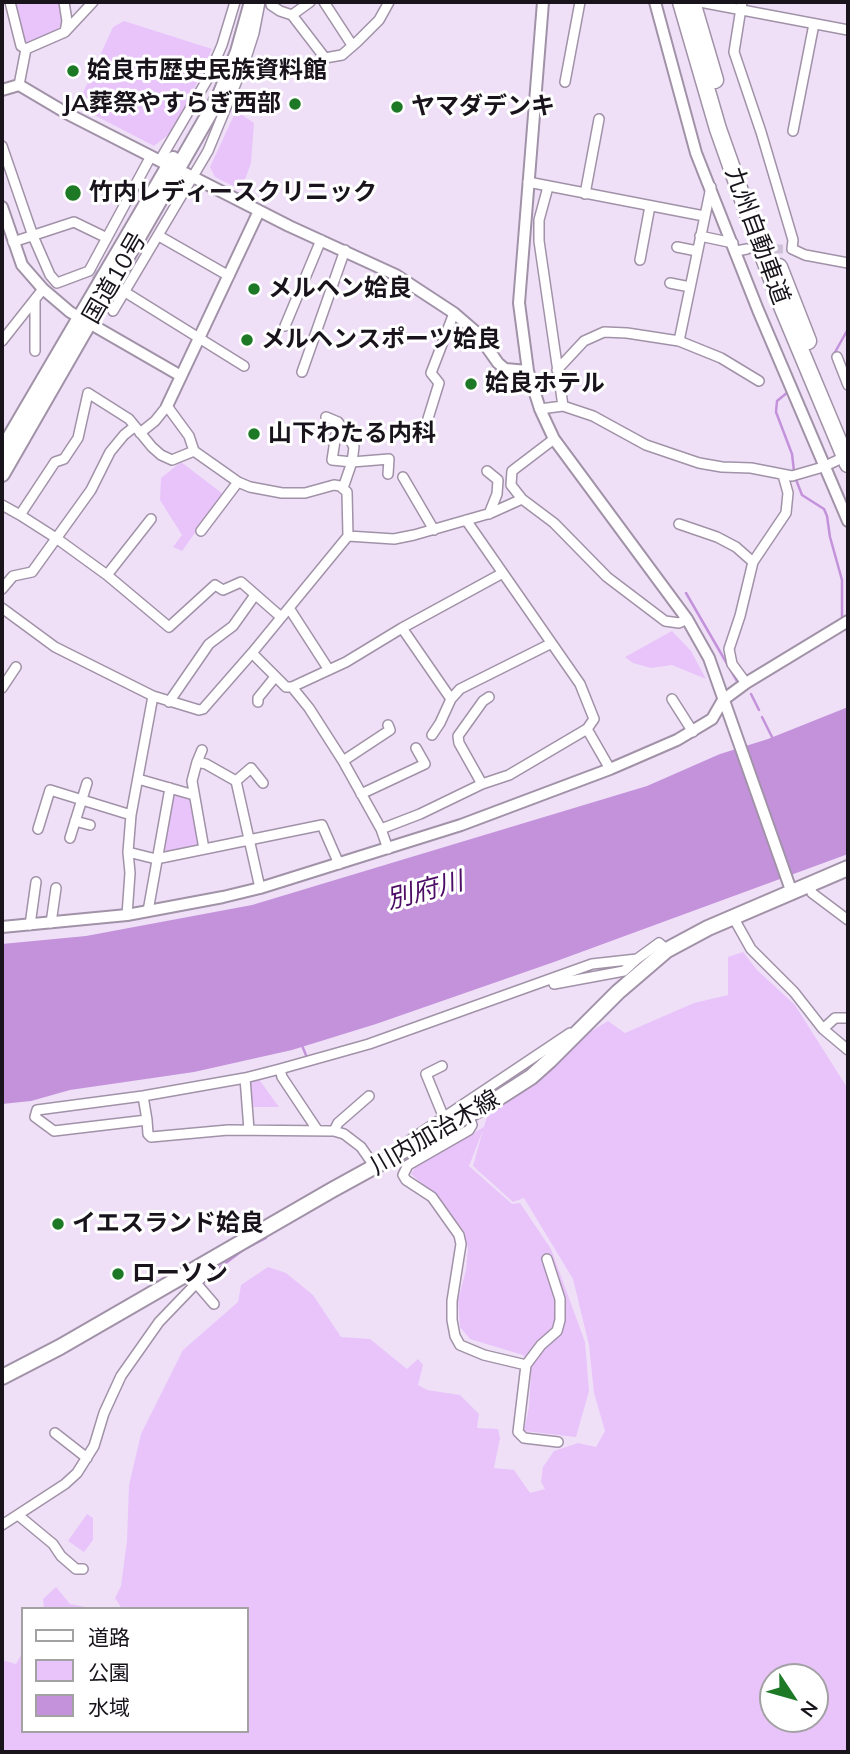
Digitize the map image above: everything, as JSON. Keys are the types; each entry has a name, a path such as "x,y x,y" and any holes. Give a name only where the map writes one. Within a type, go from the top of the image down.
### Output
{"highway":[{"name":"九州自動車道","path":"681,2 752,225 843,462"},
{"name":"九州自動車道","path":"692,2 728,124 762,221 848,438"}],"main road":[{"name":"国道10号","path":"2,474 208,98 227,55 243,2"},
{"name":"国道10号","path":"2,451 85,321 225,85 238,52 252,2"},
{"name":"川内加治木線","path":"2,1377 60,1347 399,1155 531,1077 618,992 667,950 790,889 810,885 848,868"}],"street":[{"path":"10,2 21,46 26,49"},
{"path":"64,2 68,20 65,32"},
{"path":"26,49 65,32 93,2"},
{"path":"2,146 33,236 50,275 57,283 91,273 107,238 207,80 222,45 235,2"},
{"path":"113,311 159,236 189,176 216,134 242,70 254,33 260,2"},
{"path":"271,2 271,5 280,11 292,15 325,58 342,55 379,20 389,2"},
{"path":"292,15 310,2"},
{"path":"324,2 352,45"},
{"path":"543,2 519,303 528,371 540,409 554,439 687,619 709,658 790,889"},
{"path":"565,82 580,2"},
{"path":"655,2 696,153 739,248 823,467 848,521"},
{"path":"700,2 741,6 848,30"},
{"path":"741,6 734,52 793,240 788,249 848,263"},
{"path":"793,131 814,24"},
{"path":"19,85 26,49"},
{"path":"2,90 19,85 68,114 158,160"},
{"path":"585,194 599,119"},
{"path":"189,176 396,275 454,313 476,332 498,363 514,371 528,371"},
{"path":"528,182 704,216"},
{"path":"548,187 540,220 540,242 564,406"},
{"path":"680,341 711,187"},
{"path":"640,260 650,206"},
{"path":"2,207 22,265 43,289 85,321 181,376"},
{"path":"2,589 13,576 32,572 90,490 110,452 124,435 155,421 167,406 259,211"},
{"path":"13,242 74,222 107,238"},
{"path":"159,236 229,276"},
{"path":"700,236 739,248"},
{"path":"285,326 321,240"},
{"path":"677,247 697,251"},
{"path":"302,372 345,250"},
{"path":"670,284 690,287"},
{"path":"2,341 43,289"},
{"path":"125,292 244,366"},
{"path":"35,299 35,351"},
{"path":"426,425 439,383 431,373 454,313"},
{"path":"557,370 584,341 604,332 627,333 680,341 721,358 759,382"},
{"path":"837,357 848,385"},
{"path":"20,514 55,462 64,459 78,438 88,393 129,419 152,447 172,460 194,452"},
{"path":"2,608 55,647 153,696 194,710 204,709 348,536 347,492 344,488 334,485 304,493 282,493 238,482 194,452 189,436 167,406"},
{"path":"540,409 564,406 593,416 646,445 699,463 751,468 792,476 843,462"},
{"path":"326,417 338,422 354,447 344,488"},
{"path":"347,435 336,434 332,460 352,463 389,459 388,474"},
{"path":"554,439 512,471 511,485 522,499 554,523 607,577 665,621 679,623 687,619"},
{"path":"487,471 498,480 497,494 489,514"},
{"path":"747,683 732,664 729,649 753,562 786,513 789,493 783,475"},
{"path":"403,477 434,530"},
{"path":"201,531 238,482"},
{"path":"348,536 394,539 489,514 522,499"},
{"path":"2,505 20,514 107,575 169,627 215,585 223,590 241,582 281,617"},
{"path":"107,575 151,519"},
{"path":"381,829 420,814 482,784 509,775 587,729 594,719 580,684 466,520"},
{"path":"679,524 718,537 736,547 753,562"},
{"path":"252,653 286,687 292,688 346,662 501,574"},
{"path":"169,702 209,644 233,626 255,594"},
{"path":"289,608 329,670"},
{"path":"2,927 127,915 260,888 461,825 610,769 693,732 712,719 723,700 848,621"},
{"path":"402,628 451,699"},
{"path":"432,734 451,699 465,684 550,644"},
{"path":"2,688 16,667"},
{"path":"258,702 258,698 275,677"},
{"path":"292,688 343,761 381,829 388,849"},
{"path":"127,915 130,895 128,852 131,814 153,696"},
{"path":"482,784 458,743 457,736 483,701 489,697"},
{"path":"672,699 693,732"},
{"path":"343,761 390,730 388,725"},
{"path":"587,729 610,769"},
{"path":"361,794 425,764 416,748"},
{"path":"202,750 192,775 204,849"},
{"path":"197,762 206,764 236,781 260,888"},
{"path":"236,781 251,768 264,783"},
{"path":"138,779 194,795"},
{"path":"70,838 87,783"},
{"path":"148,911 170,788"},
{"path":"38,829 50,790 131,814"},
{"path":"75,821 90,825"},
{"path":"128,852 156,859 322,825 339,864"},
{"path":"30,925 36,882"},
{"path":"810,885 812,893 848,920"},
{"path":"51,923 56,888"},
{"path":"733,917 751,948 794,992 823,1029 848,1050"},
{"path":"521,994 624,971 659,943 667,950"},
{"path":"147,1120 54,1131 36,1117 37,1110 143,1096 280,1069 369,1044 592,964 637,959"},
{"path":"823,1029 835,1018 848,1018"},
{"path":"399,1155 405,1144 577,1028 582,1030"},
{"path":"442,1066 426,1074 444,1118"},
{"path":"280,1069 282,1077 318,1131"},
{"path":"245,1078 249,1130"},
{"path":"143,1096 148,1134 151,1137 249,1130 318,1131 340,1123 369,1096"},
{"path":"468,1115 472,1125 469,1130 408,1165 403,1175 406,1180 432,1197 459,1235 461,1244 452,1301 452,1320 460,1345 484,1355 526,1365"},
{"path":"340,1123 344,1134 361,1147 375,1167"},
{"path":"547,1259 560,1299 560,1320 557,1331 541,1345 526,1365 518,1432 524,1438 558,1442"},
{"path":"2,1524 21,1517 77,1473 94,1446 121,1376 159,1322 197,1285 208,1270 206,1262"},
{"path":"197,1285 215,1304"},
{"path":"55,1433 87,1458"},
{"path":"21,1517 53,1544 61,1556 76,1569 83,1569"}],"green space":[{"path":"14,2 59,2 62,22 58,30 27,43"},
{"path":"124,21 212,49 189,100 169,134 154,146 77,106 113,27"},
{"path":"236,111 254,123 251,163 241,190 215,177 210,167"},
{"path":"181,462 223,494 182,551 173,547 182,535 160,500 161,478"},
{"path":"672,631 691,651 706,679 672,665 651,668 633,663 625,657"},
{"path":"174,794 191,798 200,846 168,852 162,849"},
{"path":"743,952 757,970 795,1005 848,1089 848,1752 2,1752 2,1660 16,1664 21,1655 21,1733 248,1733 248,1607 121,1607 115,1598 121,1586 127,1541 129,1485 141,1434 183,1350 238,1302 241,1285 268,1267 286,1273 313,1295 341,1337 370,1339 407,1369 418,1359 423,1365 418,1385 427,1390 460,1395 479,1414 477,1428 498,1429 500,1438 494,1468 514,1470 530,1493 545,1489 541,1482 543,1467 554,1451 578,1443 596,1447 605,1431 594,1393 589,1345 573,1279 524,1198 513,1202 473,1166 483,1130 469,1166 512,1204 520,1203 551,1249 585,1342 589,1391 576,1437 524,1431 531,1374 523,1355 470,1339 460,1327 458,1300 466,1270 468,1248 464,1231 433,1193 411,1174 416,1166 484,1127 488,1113 544,1076 590,1032 608,1021 625,1033 694,1003 728,995 728,957"},
{"path":"258,1078 279,1107 252,1107 250,1080"},
{"path":"87,1514 93,1518 93,1540 84,1552 68,1541"},
{"path":"56,1587 70,1604 85,1607 44,1607 43,1599"}],"water":[{"name":"別府川","path":"848,707 848,854 554,962 292,1050 194,1072 70,1090 31,1101 2,1104 2,944 86,936 252,905 647,786 720,754 768,739"}],"waterway":[{"path":"834,354 848,329"},
{"path":"788,392 777,401 776,412 792,454 794,471"},
{"path":"795,477 802,495 824,509 827,516 842,580 842,618"},
{"path":"686,593 737,681"},
{"path":"846,629 848,633"},
{"path":"751,694 759,710"},
{"path":"762,717 773,739"},
{"path":"301,1043 308,1060"},
{"path":"211,1274 243,1250 266,1238"}],"tunnel":[{"path":"747,249 783,249"},
{"path":"94,274 125,292"}],"place":[{"name":"姶良市歴史民族資料館","path":"73,71"},
{"name":"JA葬祭やすらぎ西部","path":"295,104"},
{"name":"ヤマダデンキ","path":"397,107"},
{"name":"竹内レディースクリニック","path":"73,193"},
{"name":"メルヘン姶良","path":"254,289"},
{"name":"メルヘンスポーツ姶良","path":"247,340"},
{"name":"姶良ホテル","path":"471,384"},
{"name":"山下わたる内科","path":"254,434"},
{"name":"イエスランド姶良","path":"58,1224"},
{"name":"ローソン","path":"118,1274"}]}
